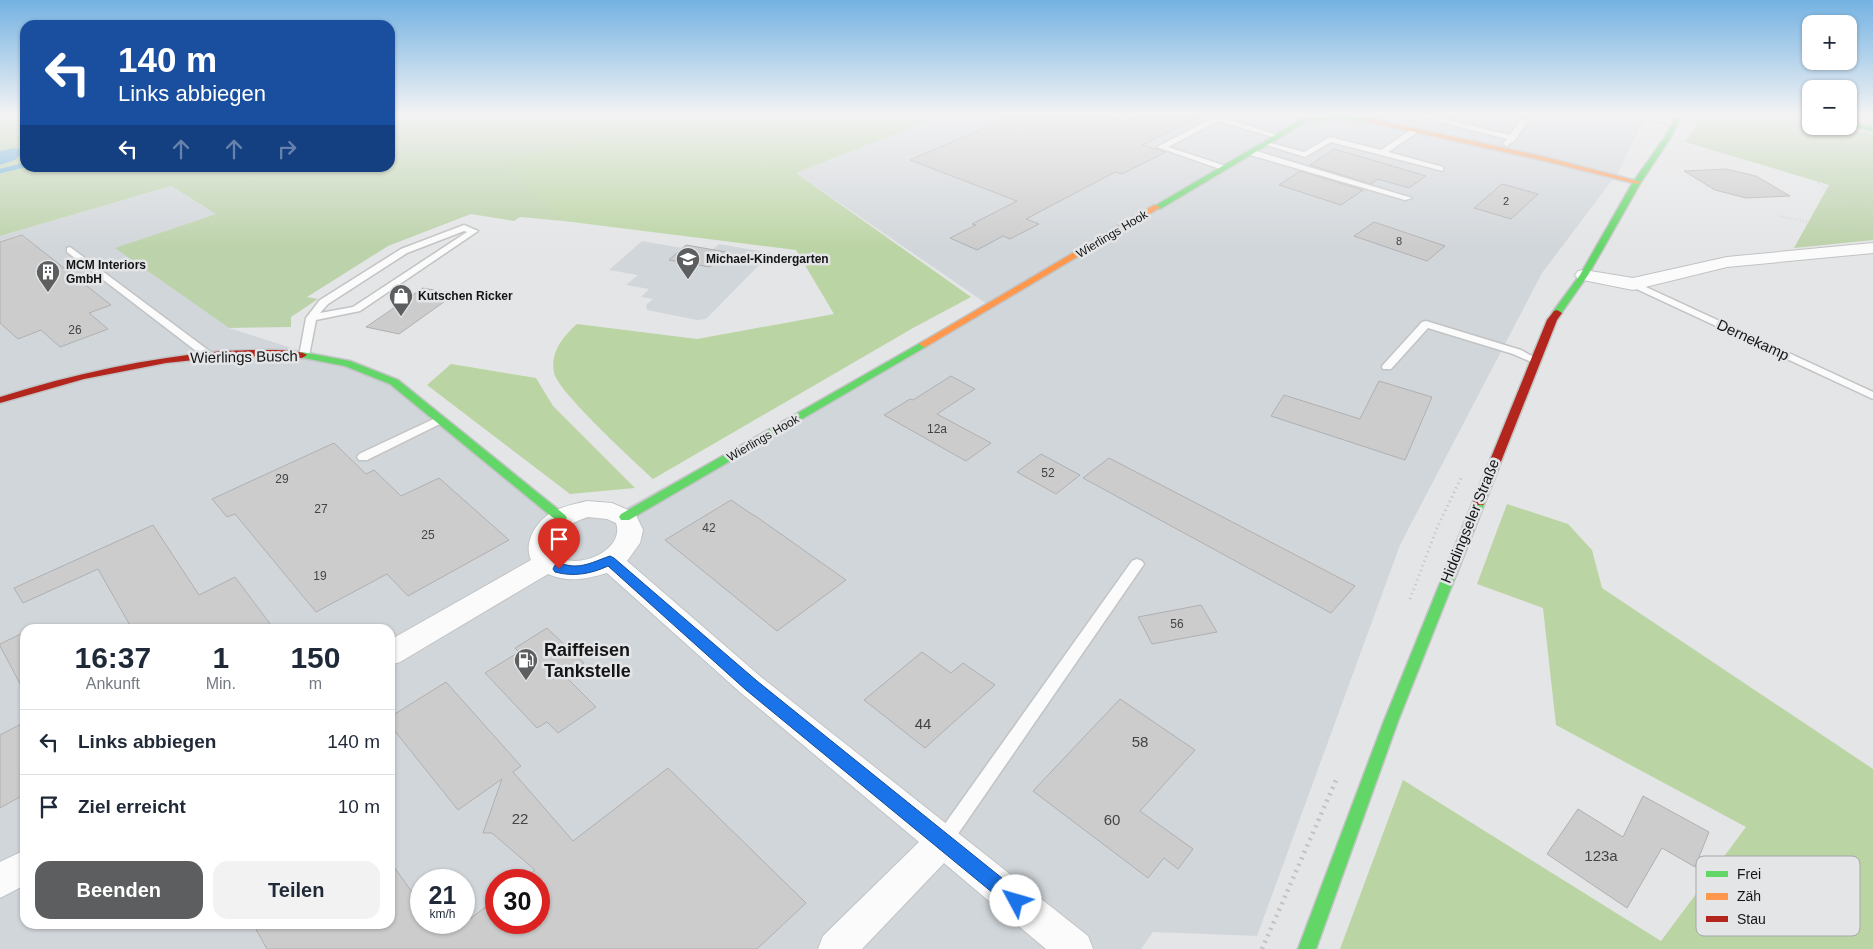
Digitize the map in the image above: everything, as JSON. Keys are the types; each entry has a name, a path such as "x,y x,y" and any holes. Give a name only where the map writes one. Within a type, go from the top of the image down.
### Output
{"street":[{"name":"Wierlings Hook","path":"625,517 990,306 1238,159"},
{"name":"Wierlings Hook","path":"1542,159 1637,182"},
{"name":"Hiddingseler Straße","path":"1307,949 1391,721 1469,522 1552,320 1584,275 1652,159"},
{"name":"Dernekamp","path":"1584,275 1633,284 1727,262 1873,248"},
{"name":"Wierlings Busch","path":"0,400 28,390 92,373 152,362 208,355 265,353 304,356 352,365 389,379 561,518"},
{"path":"599,509 611,510 625,517 631,527 631,539 623,550 610,561 594,568 576,571 559,569 547,562 541,555 539,546 546,531 561,518 573,513 599,509"},
{"path":"610,561 752,686 1076,949"},
{"path":"395,651 547,562"},
{"path":"836,949 943,841"},
{"path":"0,881 20,869"}],"lane":[{"path":"1197,159 1223,168"},
{"path":"1275,159 1408,198"},
{"path":"1405,159 1440,169"},
{"path":"304,356 311,318 324,302 404,251 464,228 474,231 356,309 311,318"},
{"path":"70,250 208,355"},
{"name":"Dernekamp","path":"1633,284 1873,396"},
{"path":"1387,367 1426,324 1517,352 1536,361"},
{"path":"363,457 440,420"},
{"path":"943,841 1137,564"}],"path":[{"path":"1826,159 1823,164 1826,174 1822,180 1817,182 1821,186 1873,212"},
{"path":"1780,216 1834,228 1873,230"}],"shaded area":[{"path":"830,159 1625,159 1619,171 1542,273 1400,545 1257,936 1153,932 1141,949 0,949 0,236 171,186 216,214 116,248 229,328 389,379 561,518 617,513 990,306 796,173"},
{"name":"Michael-Kindergarten","path":"642,241 682,248 712,250 719,244 771,253 706,319 697,320 647,310 646,305 653,299 641,297 649,289 626,285 638,275 609,270"}],"green space":[{"path":"0,159 20,159 20,172 395,172 395,159 768,159 575,222 520,217 514,221 471,214 388,246 307,297 318,299 291,317 291,327 229,328 115,248 216,214 171,186 0,236"},
{"path":"513,159 830,159 796,173 971,297 913,328 653,479 583,411 559,383 554,373 554,359 558,346 577,324 697,339 834,314 796,250 564,221 502,162"},
{"path":"1743,159 1873,159 1873,240 1794,248 1829,185"},
{"path":"451,364 536,378 553,406 635,488 570,494 427,385"},
{"path":"1507,504 1568,524 1592,550 1602,588 1873,769 1873,949 1340,949 1403,780 1661,941 1696,894 1696,936 1860,936 1860,856 1724,856 1746,827 1556,725 1543,608 1477,584"}],"water":[{"path":"0,159 16,159 15,160 0,165"}],"building":[{"path":"1151,159 1122,174 1115,172 1026,219 1039,224 1010,239 1003,236 977,250 950,238 976,225 972,224 1017,201 910,160"},
{"path":"1319,159 1369,159 1426,176 1409,188 1378,179 1371,184 1310,165"},
{"path":"1726,169 1756,176 1790,196 1746,198 1715,190 1684,171"},
{"path":"1300,171 1363,190 1341,205 1279,185"},
{"path":"1502,184 1538,194 1511,219 1474,208"},
{"path":"1374,222 1445,246 1427,261 1354,236"},
{"name":"MCM Interiors GmbH","path":"22,235 111,305 89,313 108,329 60,347 41,330 18,339 0,323 0,242"},
{"path":"686,245 726,252 710,267 669,260"},
{"name":"Kutschen Ricker","path":"423,288 455,294 399,334 366,327"},
{"path":"951,376 975,389 937,414 991,443 966,461 884,415 910,399 913,400"},
{"path":"1379,381 1432,397 1405,460 1271,416 1284,395 1360,419"},
{"path":"334,443 366,474 374,470 401,496 439,478 509,540 408,596 387,574 316,612 235,514 227,517 212,499"},
{"path":"1041,454 1080,475 1056,494 1017,472"},
{"path":"1109,458 1355,586 1331,613 1083,478"},
{"path":"731,500 846,580 777,631 665,540"},
{"path":"153,525 199,595 235,577 270,624 129,624 98,569 23,603 14,588"},
{"path":"1201,605 1217,632 1152,644 1138,617"},
{"path":"547,628 584,663 565,676 596,707 558,733 547,722 537,728 485,673 519,652 515,648"},
{"path":"20,634 20,684 0,646 0,644"},
{"path":"922,652 951,673 963,663 995,685 925,748 864,700"},
{"path":"446,682 521,766 513,772 573,841 668,768 806,903 757,949 267,949 256,929 395,929 395,868 410,889 410,934 475,934 475,915 485,907 485,934 550,934 550,869 534,869 492,833 483,833 502,779 458,810 395,731 395,714"},
{"path":"1120,699 1195,750 1140,811 1193,849 1178,869 1164,858 1148,878 1033,791"},
{"path":"20,725 20,797 0,808 0,735"},
{"path":"1643,796 1709,832 1699,856 1696,856 1695,867 1662,848 1627,908 1547,854 1578,809 1623,837"}],"waterway":[{"path":"0,171 20,166"}],"traffic: fast":[{"path":"1157,207 1238,159"},
{"path":"1557,313 1584,275 1637,182 1653,159"},
{"path":"625,517 924,344"},
{"path":"302,355 347,363 394,382 561,518"},
{"path":"1307,949 1391,721 1479,502"}],"traffic: slow":[{"path":"1546,159 1637,182"},
{"path":"924,344 1157,207"}],"traffic: jam":[{"path":"1479,502 1552,320 1557,313"},
{"path":"0,400 55,383 138,364 194,356 272,353 302,355"}],"place":[{"name":"Michael-Kindergarten","path":"688,280"},
{"name":"MCM Interiors GmbH","path":"48,293"},
{"name":"Kutschen Ricker","path":"401,317"},
{"name":"Raiffeisen Tankstelle","path":"526,681"}],"route":[{"path":"559,569 576,571 594,568 610,561 752,686 1016,901"}]}
